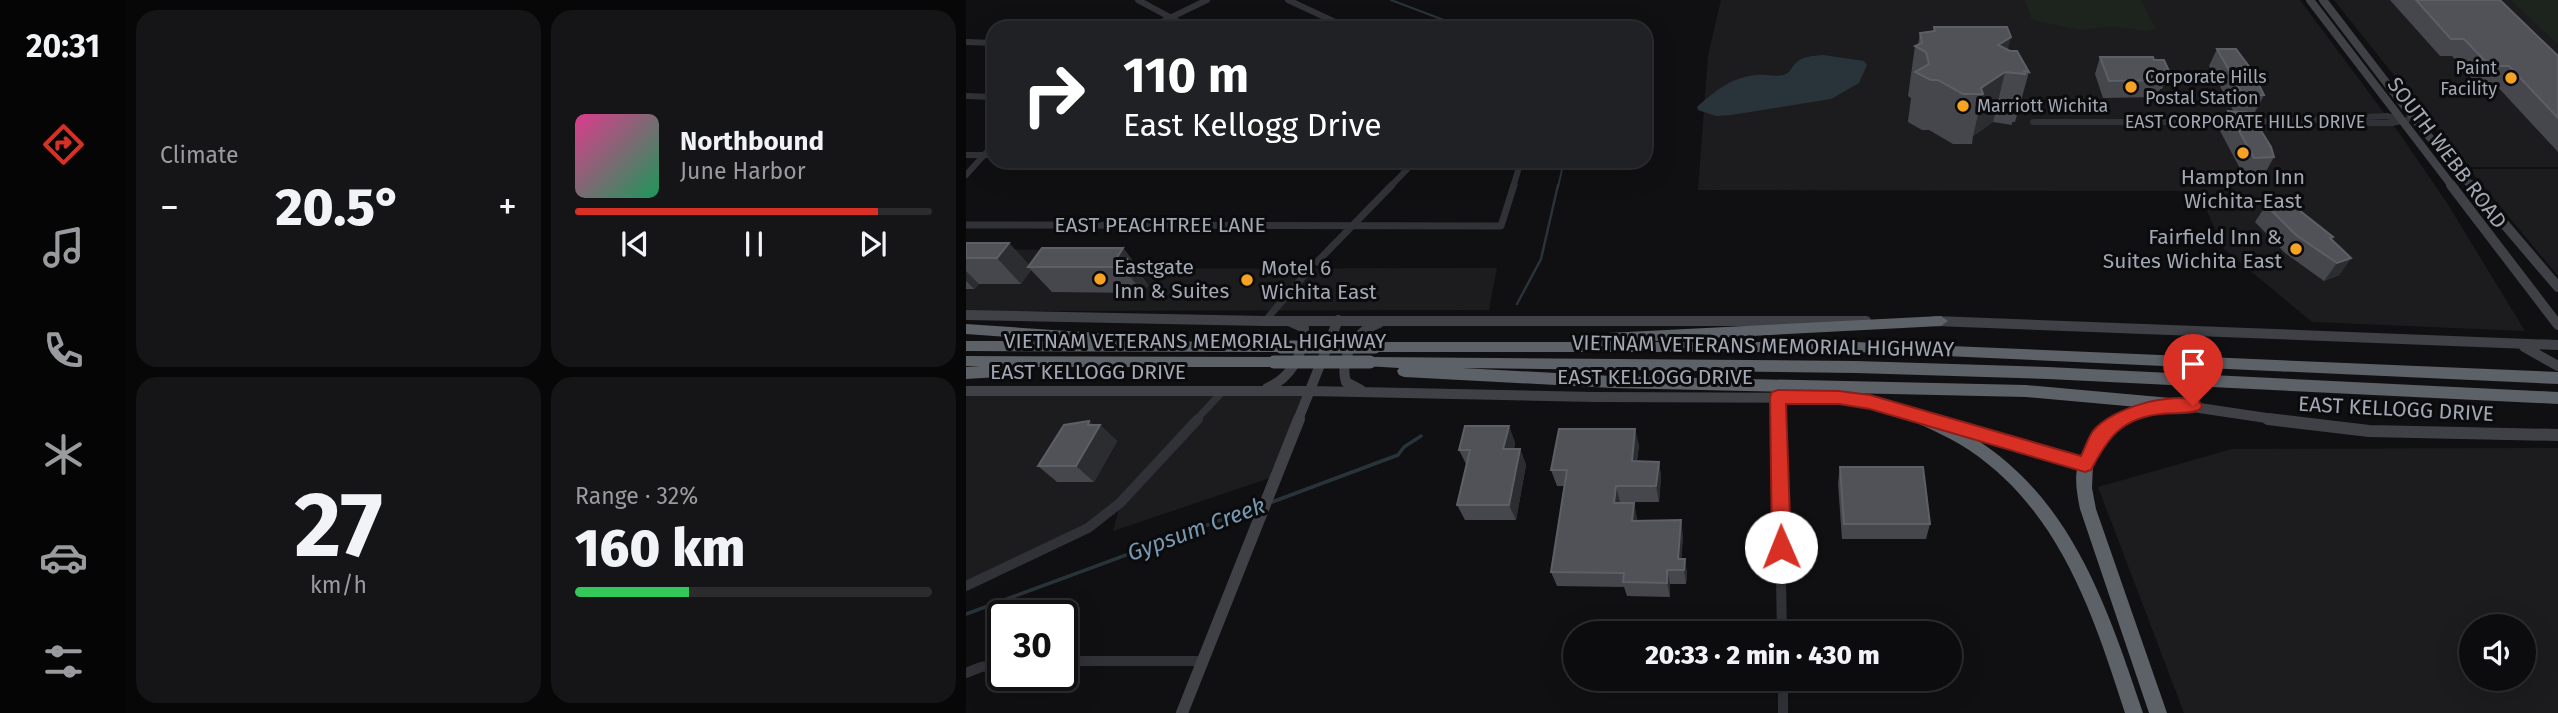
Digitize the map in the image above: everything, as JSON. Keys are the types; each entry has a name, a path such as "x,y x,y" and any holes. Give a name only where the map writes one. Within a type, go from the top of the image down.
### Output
{"highway":[{"path":"1405,347 1941,321"},
{"path":"966,330 1238,347"},
{"name":"VIETNAM VETERANS MEMORIAL HIGHWAY","path":"966,346 1856,347 2558,378"},
{"name":"VIETNAM VETERANS MEMORIAL HIGHWAY","path":"966,361 1244,362 1369,366 1856,367 2048,373 2558,398"},
{"path":"966,373 1188,362"},
{"path":"1369,366 1612,382 2025,391 2193,406"},
{"path":"1902,410 1949,430 1989,455 2022,485 2051,519 2070,550 2098,607 2134,713"},
{"path":"2085,464 2084,488 2088,509 2158,713"}],"main road":[{"name":"SOUTH WEBB ROAD","path":"2310,0 2558,326"},
{"name":"SOUTH WEBB ROAD","path":"2323,0 2415,120 2558,288"},
{"path":"966,316 1265,321 1941,321 2558,345"},
{"path":"1254,390 1271,387 1286,376 1303,345 1304,328 1283,320"},
{"path":"1182,713 1338,320"},
{"path":"1364,391 1346,382 1344,370 1361,333 1388,320"},
{"path":"2511,343 2535,352 2558,366"},
{"name":"EAST KELLOGG DRIVE","path":"966,391 1254,390 1594,397 1839,398 1902,410 2085,464 2100,436 2125,416 2158,407 2193,406 2355,430 2425,434 2558,435"}],"street":[{"path":"1138,0 1176,21"},
{"path":"1164,21 1207,0"},
{"path":"1288,0 1333,21"},
{"path":"966,42 987,43"},
{"path":"966,96 987,97"},
{"name":"EAST CORPORATE HILLS DRIVE","path":"2033,122 2339,119 2392,123 2415,120"},
{"path":"966,175 987,152"},
{"path":"966,155 984,155"},
{"path":"1317,262 1408,168"},
{"name":"EAST PEACHTREE LANE","path":"966,225 1502,226 1519,168"},
{"path":"1265,321 1309,270"},
{"path":"966,586 1088,528 1120,503 1224,390"},
{"path":"1778,397 1782,621"},
{"path":"1078,661 1202,661"},
{"path":"966,673 987,666"},
{"path":"1783,691 1783,713"}],"shaded area":[{"path":"1721,0 2300,0 2402,137 2447,203 2525,331 2312,322 2224,249 2198,191 1698,190 1708,55"},
{"path":"2025,0 2141,0 2156,29 2144,31 2113,26 2081,30 2032,20"},
{"path":"2334,0 2558,0 2558,167 2467,167"},
{"path":"2511,0 2558,0 2558,45"},
{"path":"1823,55 1864,61 1867,65 1859,83 1831,99 1731,115 1716,116 1698,110 1697,107 1704,101 1732,81 1749,76 1783,75 1802,59"},
{"path":"2469,169 2558,169 2558,276"},
{"path":"966,249 1059,250 1046,269 1497,268 1489,310 966,311"},
{"path":"966,394 1311,394 1279,475 1113,531 1119,509 1088,533 966,591"},
{"path":"2558,448 2558,713 2184,713 2098,487 2232,449"}],"building":[{"path":"2416,0 2500,0 2558,56 2558,118 2509,66 2490,66 2464,39 2451,39"},
{"path":"1934,27 2007,27 2011,37 1998,45 2010,51 2017,51 2029,72 2005,72 1981,88 1983,94 1963,94 1938,80 1931,80 1915,72 1929,64 1926,52 1915,46 1922,43 1920,33 1935,31"},
{"path":"2217,49 2236,49 2251,69 2264,95 2243,95"},
{"path":"2100,57 2153,57 2154,60 2164,60 2169,71 2160,71 2164,80 2109,81"},
{"path":"2228,111 2250,113 2271,147 2274,157 2254,158"},
{"path":"2281,199 2333,237 2330,238 2351,258 2337,263 2296,235 2266,205"},
{"path":"966,243 1009,243 997,258 966,258"},
{"path":"1042,248 1123,248 1116,259 1127,259 1122,267 1028,267"},
{"path":"1089,421 1088,425 1100,425 1076,466 1038,466 1064,425"},
{"path":"1465,426 1509,426 1503,449 1520,449 1509,505 1457,505 1470,450 1459,450"},
{"path":"1559,429 1635,429 1632,461 1659,462 1656,486 1616,486 1614,503 1634,503 1632,521 1681,520 1678,559 1685,559 1684,570 1667,570 1667,583 1623,582 1624,573 1551,572 1567,470 1551,470"},
{"path":"1840,467 1923,467 1930,524 1844,524"}],"waterway":[{"name":"Gypsum Creek","path":"1391,0 1446,21"},
{"name":"Gypsum Creek","path":"1558,187 1562,168"},
{"name":"Gypsum Creek","path":"1517,304 1541,259 1558,185"},
{"name":"Gypsum Creek","path":"1272,502 1398,455 1404,447 1421,436"},
{"name":"Gypsum Creek","path":"966,614 1259,506"}],"place":[{"name":"Paint Facility","path":"2511,78"},
{"name":"Corporate Hills Postal Station","path":"2131,87"},
{"name":"Marriott Wichita","path":"1963,106"},
{"name":"Hampton Inn Wichita-East","path":"2243,153"},
{"name":"Fairfield Inn & Suites Wichita East","path":"2296,249"},
{"name":"Eastgate Inn & Suites","path":"1100,279"},
{"name":"Motel 6 Wichita East","path":"1247,280"}],"route":[{"path":"1781,547 1778,397 1839,398 1870,402 2085,464 2100,436 2125,416 2158,407 2193,406"}]}
